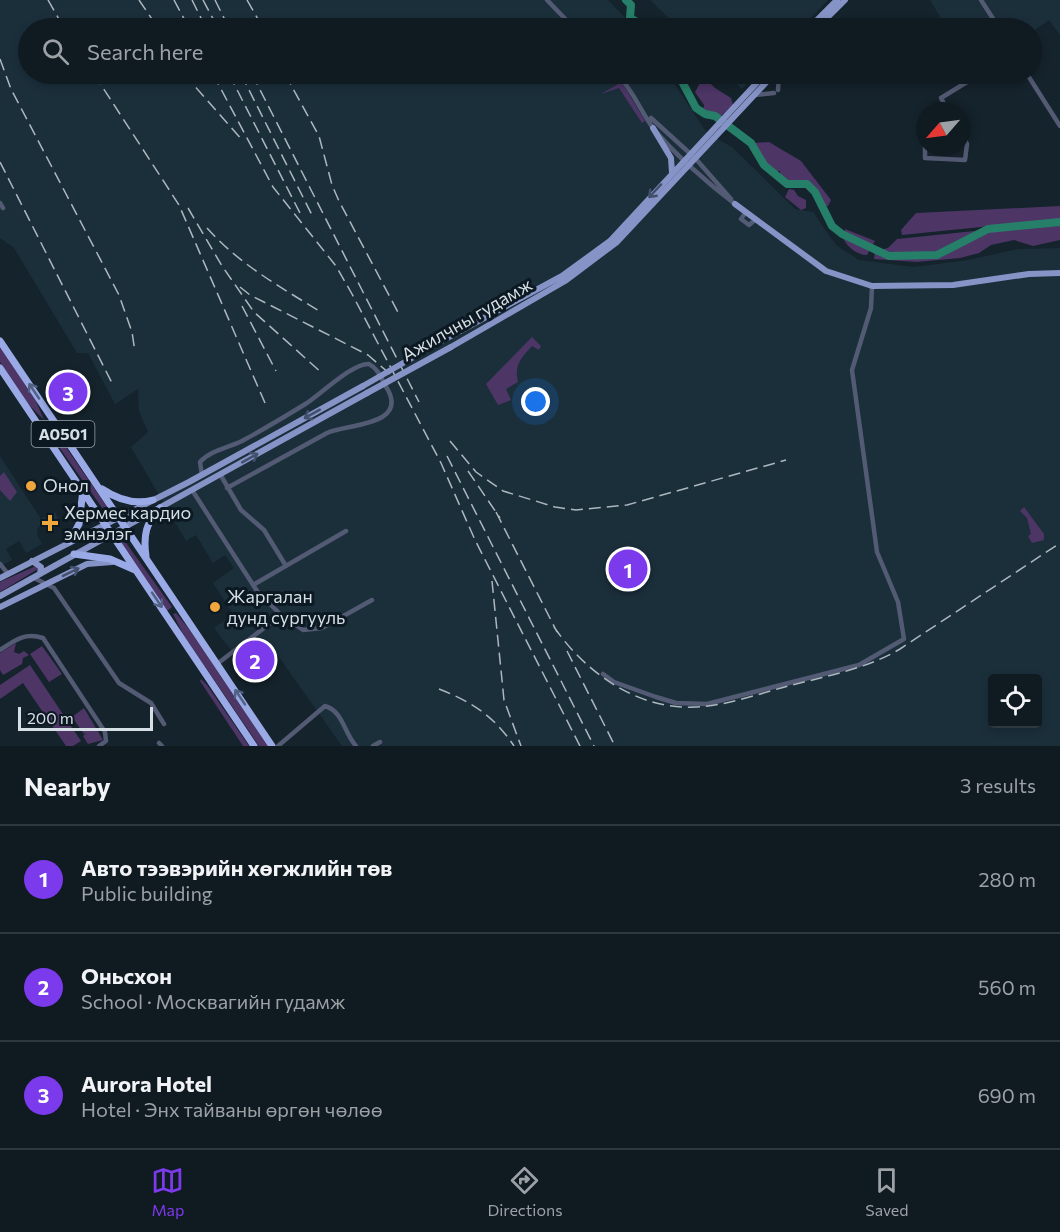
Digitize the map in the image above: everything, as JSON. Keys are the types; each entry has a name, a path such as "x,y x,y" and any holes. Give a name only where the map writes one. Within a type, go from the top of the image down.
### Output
{"highway":[{"name":"A0501","path":"0,340 126,526"},
{"name":"A0501","path":"0,368 112,535"},
{"path":"36,420 46,421 48,412"},
{"path":"99,487 131,501 142,503 153,500"},
{"path":"70,541 79,524 83,490"},
{"path":"146,561 145,530 150,519 160,508"},
{"path":"126,526 146,561 272,746"},
{"path":"112,535 254,746"},
{"path":"74,554 118,562 138,572"},
{"path":"171,621 170,612 179,610"}],"main road":[{"path":"819,18 837,0"},
{"path":"828,18 845,0"},
{"name":"Ажилчны гудамж","path":"0,596 451,347 580,268 617,242 757,84"},
{"name":"Ажилчны гудамж","path":"743,102 764,84"},
{"path":"653,128 671,158 672,173"},
{"name":"Ажилчны гудамж","path":"0,578 202,475 445,339 580,268 610,241 672,173 687,161"},
{"path":"735,204 826,271 872,286 953,285 1029,274 1060,273"},
{"path":"32,561 40,567 37,576"},
{"path":"0,607 46,584 53,584 92,562 118,562"}],"street":[{"path":"547,0 564,18"},
{"path":"981,0 993,18"},
{"path":"624,84 653,128 735,204"},
{"path":"753,95 776,92 777,84"},
{"path":"943,102 941,98 964,84"},
{"path":"1033,84 1060,126"},
{"path":"646,114 692,156 735,204"},
{"path":"925,156 925,158 965,160 966,156"},
{"path":"603,674 614,682 676,703 707,704 860,665 904,639 898,602 877,552 852,370 872,308 872,286"},
{"path":"202,475 201,462 209,454 241,441 307,403 338,382 353,367 364,364 376,369 392,398 391,407 386,414 367,424 327,432 227,488"},
{"path":"220,474 241,510 264,530 286,566"},
{"path":"192,490 254,585 281,615 303,630 322,628 372,600"},
{"path":"254,585 346,531"},
{"path":"0,564 8,574"},
{"path":"51,568 53,584 119,683 151,703 164,724"},
{"path":"37,576 46,584"},
{"path":"217,664 281,615"},
{"path":"0,650 21,636 32,635 43,638 105,732 106,741 99,746"},
{"path":"278,746 326,705 336,711 346,734 356,746"},
{"path":"373,746 380,742"}],"shaded area":[{"path":"0,0 608,0 625,18 18,18 18,84 675,84 707,133 732,147 795,209 813,212 836,245 859,260 914,267 968,260 1018,249 1060,248 1060,746 342,746 281,660 254,634 231,650 214,628 233,614 213,583 234,568 225,555 213,563 196,535 186,541 131,447 148,432 139,411 138,389 115,404 88,353 77,353 14,248 0,238"},
{"path":"650,0 828,0 811,18 669,18"},
{"path":"930,0 1060,0 1060,35 1049,20 1042,25 1042,18 941,18"},
{"path":"621,84 645,121 642,123 619,88 601,94"},
{"path":"699,84 711,84 731,98 733,105 721,116 703,111 704,105 695,92"},
{"path":"737,84 747,84 742,89"},
{"path":"737,136 752,143 769,142 801,161 831,200 828,206 820,206 815,195 804,184 786,186 781,180 780,171 774,171 771,166 766,165 758,148 750,147"},
{"path":"789,189 794,190 798,196 806,200 806,208 801,210 785,197"},
{"path":"1060,206 1060,219 902,235 901,230 916,213"},
{"path":"1060,222 1060,240 1033,246 1014,240 991,245 979,253 960,258 917,262 874,259 875,251 888,248 897,239"},
{"path":"845,229 875,241 867,255 856,252 847,244 843,238"},
{"path":"532,337 541,346 539,350 532,346 522,358 517,371 518,382 506,389 511,400 498,405 486,384"},
{"path":"0,346 36,401 44,420 27,403 0,362"},
{"path":"48,421 109,510 108,513 105,512 44,426"},
{"path":"0,456 41,519 55,512 58,518 55,528 50,531 44,522 38,528 37,534 42,544 26,553 19,541 6,549 12,560 0,567"},
{"path":"4,472 17,492 10,501 0,490 0,476"},
{"path":"1024,507 1044,534 1044,540 1032,543 1028,536 1031,534 1027,518 1020,511"},
{"path":"124,540 172,607 167,611 121,542"},
{"path":"36,566 38,569 0,592 0,582"},
{"path":"176,613 268,746 259,746 183,634 173,614"},
{"path":"16,643 14,652 19,654 24,651 29,655 23,658 22,664 3,675 0,670 0,653"},
{"path":"42,646 62,674 49,682 30,654"},
{"path":"256,650 260,659 265,656 271,664 262,670 256,661 247,667 241,659"},
{"path":"30,665 81,741 73,746 66,746 23,683 0,699 0,685"},
{"path":"201,679 249,746 243,746 200,681"},
{"path":"84,708 103,740 88,744 83,736 86,733 84,734 72,717"}],"waterway":[{"path":"626,0 631,5 630,18"},
{"path":"683,84 696,108 705,114 715,116 751,143 764,165 787,184 807,184 815,192 832,226 842,234 889,256 937,255 988,229 1060,222"}],"railway":[{"path":"48,0 58,18"},
{"path":"139,0 151,18"},
{"path":"174,0 184,18"},
{"path":"192,0 201,18"},
{"path":"203,0 213,18"},
{"path":"215,0 224,18"},
{"path":"247,0 257,18"},
{"path":"0,59 11,89 119,295 132,332 135,352"},
{"path":"100,84 179,205 265,403"},
{"path":"193,84 243,141"},
{"path":"218,84 273,187 336,266 352,294 441,463 475,540 580,746"},
{"path":"234,84 302,217"},
{"path":"246,84 313,217"},
{"path":"257,84 419,402"},
{"path":"290,84 319,136 332,185 339,201 400,316"},
{"path":"0,162 113,385"},
{"path":"188,208 222,266 254,312 323,374"},
{"path":"207,228 246,264 321,312"},
{"path":"240,287 250,295 368,355 390,374"},
{"path":"242,306 276,371"},
{"path":"450,441 476,472 503,491 555,507 576,510 627,505 786,460"},
{"path":"447,456 594,746"},
{"path":"468,471 500,518"},
{"path":"496,512 557,632"},
{"path":"554,627 581,659 597,673 633,695 674,706 695,707 718,704 846,671 887,656 1060,543"},
{"path":"492,581 504,700 521,746"},
{"path":"567,651 615,746"},
{"path":"439,689 462,699 481,711 498,726 514,746"}],"place":[{"name":"Aurora Hotel","path":"68,392"},
{"name":"Онол","path":"31,486"},
{"name":"Хермес кардио эмнэлэг","path":"50,523"},
{"name":"Авто тээвэрийн хөгжлийн төв","path":"628,569"},
{"name":"Жаргалан дунд сургууль","path":"215,607"},
{"name":"Оньсхон","path":"255,660"}]}
